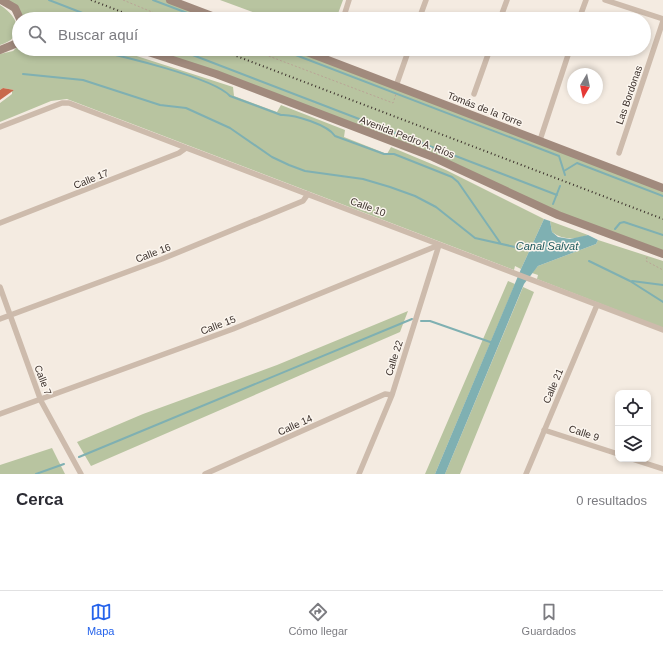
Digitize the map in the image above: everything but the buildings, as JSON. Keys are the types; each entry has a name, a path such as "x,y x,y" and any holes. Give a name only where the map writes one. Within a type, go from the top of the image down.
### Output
{"main road":[{"path":"1,0 14,4"},
{"path":"170,0 202,12"},
{"path":"0,50 12,45"},
{"name":"Avenida Pedro A. Ríos","path":"160,56 216,74 433,157 551,212 663,254"},
{"name":"Tomás de la Torre","path":"317,56 663,188"}],"street":[{"path":"345,12 349,0"},
{"path":"422,12 426,0"},
{"path":"503,12 507,0"},
{"path":"582,12 586,0"},
{"path":"606,0 640,12"},
{"path":"651,16 663,20"},
{"name":"Las Bordonas","path":"619,152 663,20"},
{"path":"396,86 407,56"},
{"path":"474,94 488,56"},
{"path":"540,140 568,56"},
{"name":"Calle 10","path":"0,127 65,102 663,330"},
{"name":"Calle 17","path":"0,223 172,156 186,148"},
{"name":"Calle 16","path":"0,319 162,259 303,201 308,194"},
{"name":"Calle 22","path":"359,474 392,395 439,245"},
{"name":"Calle 15","path":"0,414 41,401 241,326 439,245"},
{"name":"Calle 7","path":"0,287 41,401 81,474"},
{"name":"Calle 21","path":"526,474 597,305"},
{"name":"Calle 14","path":"205,474 385,394 392,395"},
{"name":"Calle 9","path":"544,430 615,453"},
{"path":"641,462 663,469"}],"path":[{"path":"123,0 152,12"},
{"path":"269,56 393,103 396,96"},
{"path":"648,249 646,261 663,270"}],"green space":[{"path":"1,0 170,0 202,12 13,12"},
{"path":"220,0 343,0 339,12 253,12"},
{"path":"0,5 12,15 12,38 0,45"},
{"path":"12,51 12,56 137,56 233,87 234,96 277,112 281,105 345,130 344,137 387,154 391,147 446,170 544,219 521,269 515,266 514,270 67,99 51,101 0,122 0,103 12,94 12,91 14,90 3,88 0,90 0,54"},
{"path":"158,56 317,56 663,188 663,254 558,215 464,170"},
{"path":"550,221 588,235 578,238 560,237 552,232"},
{"path":"598,240 663,261 663,328 537,279 538,275 532,273 538,266 596,244"},
{"path":"508,281 515,284 435,474 425,474"},
{"path":"523,287 534,292 460,474 445,474"},
{"path":"408,311 400,332 91,466 77,442 143,414 277,365"},
{"path":"52,448 65,474 0,474 0,465"}],"water":[{"name":"Canal Salvat","path":"544,219 550,221 552,232 558,237 570,239 588,235 598,240 596,244 538,266 524,284 445,474 435,474 521,269"}],"waterway":[{"path":"49,0 80,12"},
{"path":"153,0 185,12"},
{"path":"119,56 141,61 205,81 230,96 281,115 294,116 310,121 325,128 335,136 384,154 394,154 452,177 458,182 501,244"},
{"path":"195,56 557,195"},
{"path":"298,56 559,156 565,175"},
{"path":"23,74 83,80 160,105 186,108 230,128 272,157 289,165 305,171 363,179 415,196 436,207 475,238 515,247"},
{"name":"Canal Salvat","path":"564,171 577,163 663,196"},
{"name":"Canal Salvat","path":"553,204 560,186"},
{"path":"615,229 620,223 624,222 663,235"},
{"path":"589,261 630,281 663,302"},
{"path":"632,281 663,285"},
{"path":"79,457 412,319"},
{"path":"421,321 430,321 493,343"},
{"path":"36,474 64,464"}],"railway":[{"path":"91,0 122,12"},
{"path":"236,56 663,219"}]}
